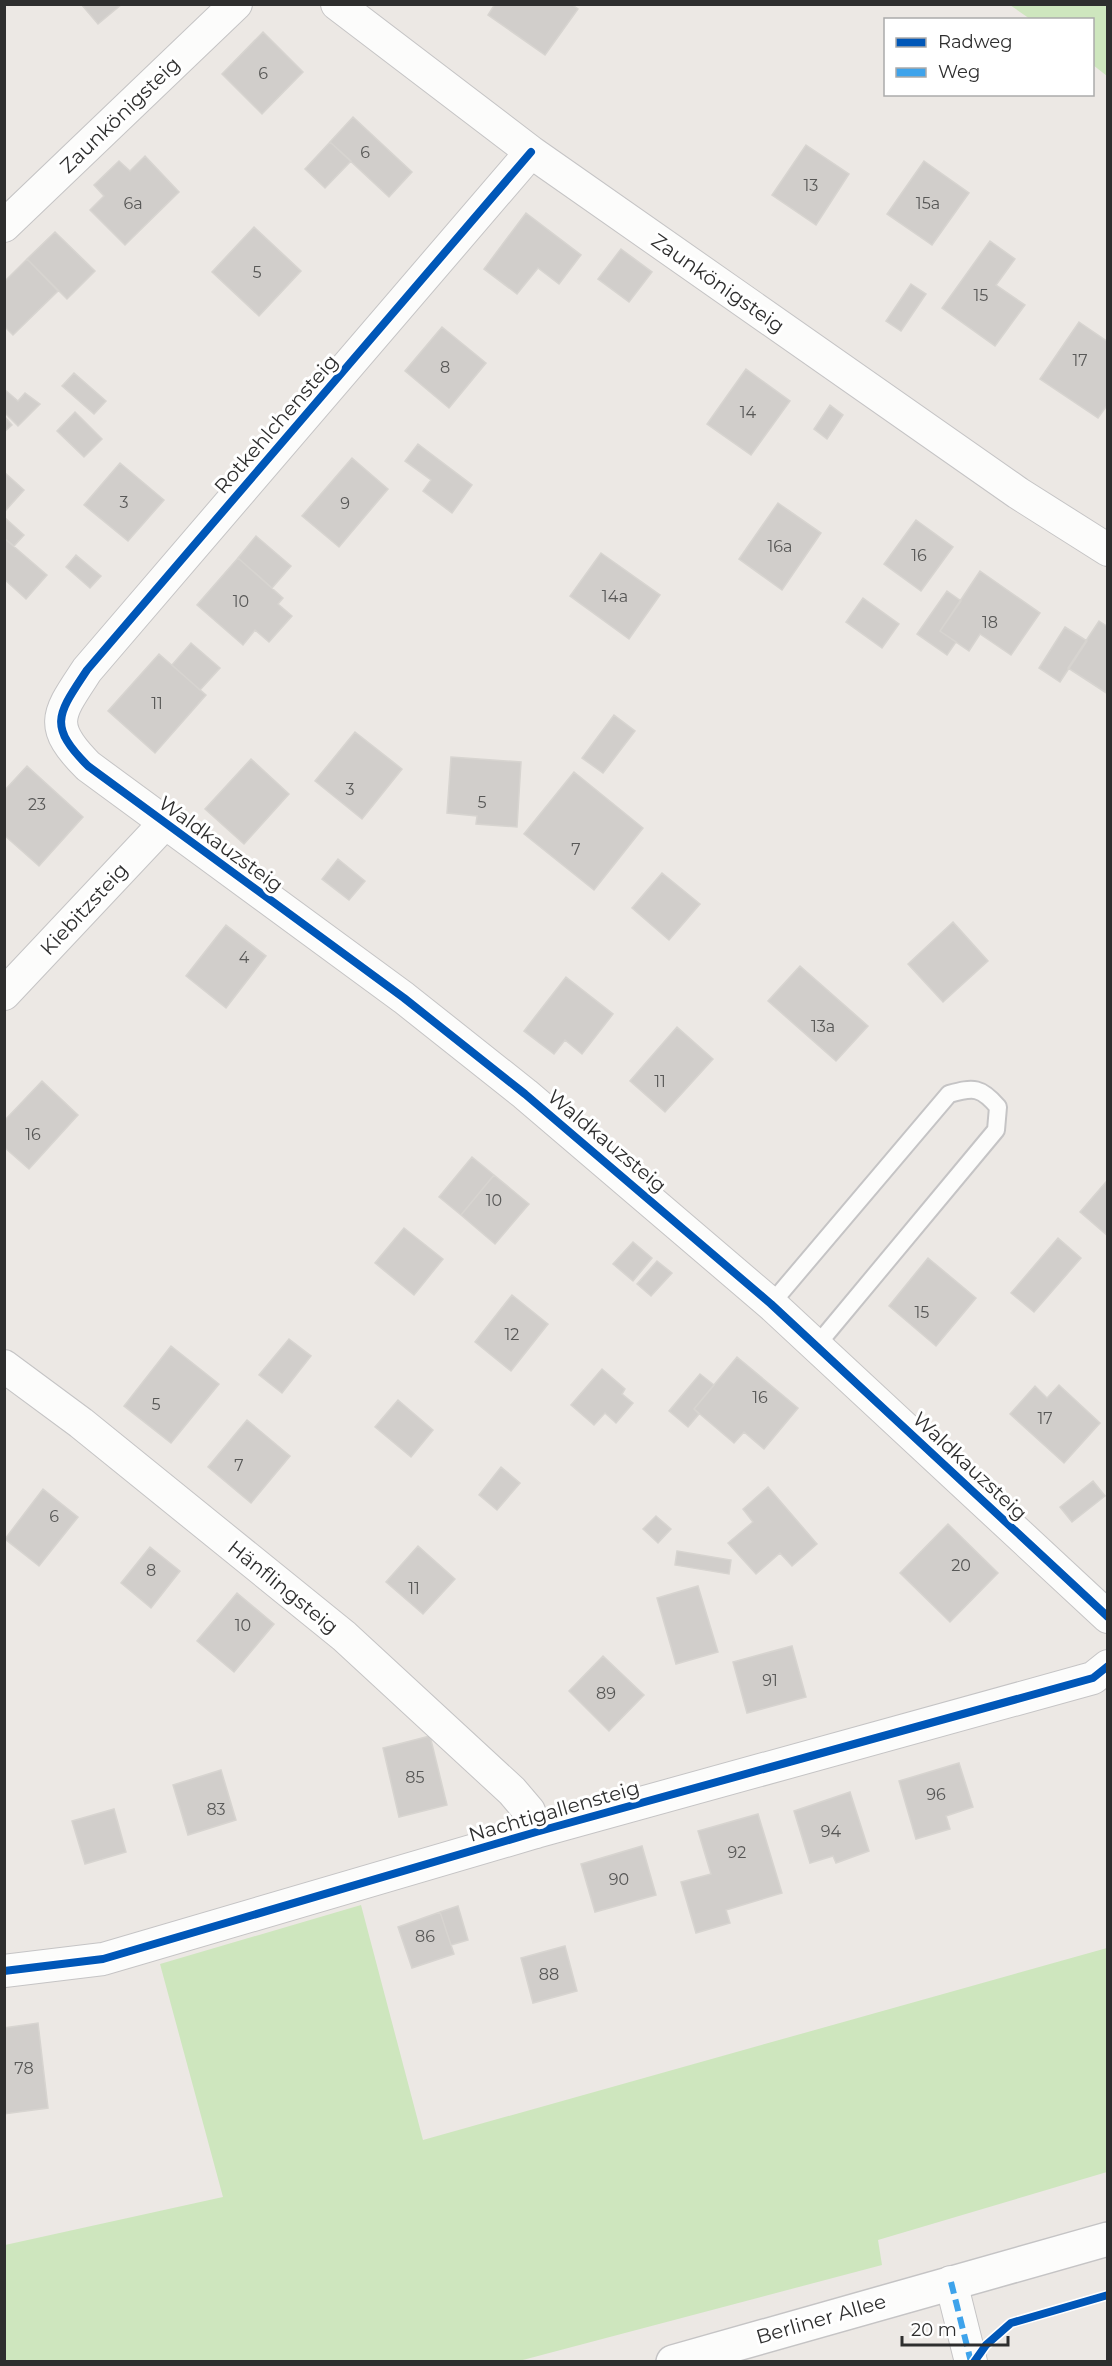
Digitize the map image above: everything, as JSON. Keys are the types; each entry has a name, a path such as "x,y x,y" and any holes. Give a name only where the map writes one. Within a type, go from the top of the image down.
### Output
{"main road":[{"name":"Berliner Allee","path":"673,2361 1107,2239"}],"street":[{"name":"Zaunkönigsteig","path":"4,226 236,4"},
{"name":"Zaunkönigsteig","path":"337,4 531,152 1018,493 1107,550"},
{"name":"Rotkehlchensteig","path":"59,726 67,700 87,670 531,152"},
{"name":"Waldkauzsteig","path":"59,726 68,747 88,766 432,1020 534,1101 817,1345 1107,1617"},
{"name":"Kiebitzsteig","path":"4,994 164,824"},
{"name":"Hänflingsteig","path":"4,1366 81,1423 344,1636 512,1791 529,1811 536,1832"},
{"name":"Nachtigallensteig","path":"4,1971 103,1959 536,1832 1081,1681 1093,1677 1107,1666"},
{"path":"951,2282 971,2361"}],"lane":[{"path":"771,1304 949,1094 969,1089 986,1092 998,1107 996,1130 817,1345"}],"green space":[{"path":"1010,5 1107,5 1107,76 1094,66 1094,18 1029,18"},
{"path":"361,1905 423,2140 1107,1948 1107,2172 878,2240 882,2265 519,2361 5,2361 5,2245 223,2197 160,1964"}],"building":[{"path":"81,4 122,4 98,24"},
{"path":"495,4 571,4 578,9 545,55 488,15"},
{"path":"263,32 303,72 262,114 222,74"},
{"path":"353,117 412,172 389,197 330,142"},
{"path":"330,142 351,161 325,188 305,169"},
{"path":"806,145 849,174 816,225 772,195"},
{"path":"145,156 179,192 125,245 90,210 104,196 94,185 119,161 130,171"},
{"path":"924,161 969,193 932,245 887,214"},
{"path":"526,213 581,255 559,284 538,268 517,294 484,269"},
{"path":"254,227 301,271 259,316 212,272"},
{"path":"55,232 95,271 67,299 27,259"},
{"path":"990,241 1015,259 996,285 1025,305 995,346 942,308"},
{"path":"621,249 652,272 629,302 598,279"},
{"path":"27,259 58,291 13,335 4,326 4,282"},
{"path":"911,284 926,294 901,331 886,321"},
{"path":"1079,322 1108,342 1108,404 1098,418 1040,379"},
{"path":"442,327 486,363 449,408 405,371"},
{"path":"746,369 790,401 751,455 707,424"},
{"path":"74,373 106,401 94,414 62,386"},
{"path":"4,389 18,401 25,393 40,404 18,426 4,412"},
{"path":"830,405 843,415 827,439 814,429"},
{"path":"75,412 102,439 84,457 57,431"},
{"path":"4,416 12,425 4,432"},
{"path":"418,444 472,485 452,513 423,491 431,480 405,461"},
{"path":"352,458 388,489 339,547 302,516"},
{"path":"120,463 164,500 128,541 84,505"},
{"path":"4,472 24,490 6,510 4,509"},
{"path":"778,503 821,533 782,590 739,559"},
{"path":"4,517 24,535 14,546 4,538"},
{"path":"916,520 953,547 921,591 884,564"},
{"path":"256,536 291,566 272,588 238,558"},
{"path":"4,538 47,575 26,599 4,579"},
{"path":"601,553 660,595 629,639 570,596"},
{"path":"76,555 101,576 90,588 66,567"},
{"path":"238,558 283,598 278,604 292,616 269,642 255,630 243,645 197,605"},
{"path":"980,571 1040,613 1011,655 980,634 969,651 940,631"},
{"path":"947,591 961,601 940,631 956,642 947,655 917,634"},
{"path":"863,598 899,624 882,648 846,622"},
{"path":"1099,621 1108,627 1108,694 1068,668"},
{"path":"1065,627 1087,641 1060,682 1039,668"},
{"path":"191,643 220,668 200,690 172,665"},
{"path":"159,654 206,695 155,753 108,711"},
{"path":"614,715 635,731 603,773 582,758"},
{"path":"355,732 402,769 362,819 315,781"},
{"path":"451,757 521,762 517,827 476,824 477,816 447,813"},
{"path":"251,759 289,794 244,844 205,809"},
{"path":"27,766 83,817 39,866 4,835 4,791"},
{"path":"574,772 643,828 594,890 524,834"},
{"path":"338,859 365,881 349,900 322,879"},
{"path":"662,873 700,904 669,940 632,908"},
{"path":"953,922 988,961 943,1002 908,964"},
{"path":"226,925 266,956 226,1008 186,976"},
{"path":"800,966 868,1026 836,1061 768,1001"},
{"path":"566,977 613,1014 582,1054 565,1040 554,1054 524,1031"},
{"path":"677,1027 713,1059 665,1112 630,1081"},
{"path":"42,1081 78,1115 29,1169 4,1147 4,1121"},
{"path":"472,1157 494,1175 461,1215 439,1197"},
{"path":"494,1175 529,1204 495,1244 461,1215"},
{"path":"1106,1182 1108,1183 1108,1236 1080,1212"},
{"path":"404,1228 443,1259 414,1295 375,1263"},
{"path":"1058,1238 1081,1258 1034,1312 1011,1293"},
{"path":"633,1242 652,1258 633,1281 613,1264"},
{"path":"928,1258 976,1298 936,1346 889,1306"},
{"path":"657,1261 672,1273 651,1296 637,1284"},
{"path":"512,1295 548,1324 511,1371 475,1342"},
{"path":"289,1339 311,1356 282,1393 259,1375"},
{"path":"171,1346 219,1384 171,1443 124,1406"},
{"path":"737,1357 798,1408 764,1449 744,1432 734,1443 694,1409"},
{"path":"602,1369 625,1389 622,1394 633,1403 616,1423 605,1413 594,1425 571,1405"},
{"path":"700,1374 714,1385 694,1409 699,1414 688,1427 669,1411"},
{"path":"1059,1385 1100,1423 1064,1463 1010,1414 1035,1386 1047,1398"},
{"path":"398,1400 433,1430 411,1457 375,1427"},
{"path":"247,1420 290,1456 251,1503 208,1467"},
{"path":"501,1467 520,1483 497,1510 479,1495"},
{"path":"1093,1481 1105,1496 1072,1522 1060,1507"},
{"path":"768,1487 817,1544 792,1566 780,1553 756,1574 728,1543 753,1522 743,1509"},
{"path":"43,1489 78,1517 39,1566 5,1539"},
{"path":"656,1516 671,1529 658,1543 643,1529"},
{"path":"948,1524 998,1573 950,1622 900,1573"},
{"path":"418,1546 455,1579 423,1614 386,1582"},
{"path":"150,1547 180,1571 151,1608 121,1583"},
{"path":"677,1551 731,1560 729,1574 675,1565"},
{"path":"698,1586 718,1652 676,1664 657,1598"},
{"path":"237,1593 274,1624 234,1672 197,1641"},
{"path":"792,1646 806,1697 747,1713 733,1662"},
{"path":"603,1656 644,1695 609,1731 569,1691"},
{"path":"430,1736 447,1805 399,1817 383,1748"},
{"path":"959,1763 973,1807 946,1816 950,1829 916,1839 899,1781"},
{"path":"221,1770 236,1820 188,1835 173,1785"},
{"path":"850,1792 869,1851 836,1863 833,1856 810,1863 794,1811"},
{"path":"114,1809 126,1852 85,1864 72,1821"},
{"path":"758,1814 782,1893 726,1910 730,1923 696,1933 681,1882 711,1874 698,1831"},
{"path":"642,1846 656,1895 595,1912 581,1864"},
{"path":"458,1906 468,1940 451,1945 440,1912"},
{"path":"440,1912 454,1954 412,1968 398,1927"},
{"path":"565,1946 577,1991 533,2003 521,1958"},
{"path":"38,2023 48,2108 4,2114 4,2028"}],"marked path":[{"path":"951,2282 971,2362"}],"cycle path":[{"path":"531,152 87,670 64,709 61,719 66,740 88,766 404,998 525,1094 771,1304 1108,1617"},
{"path":"4,1971 103,1959 536,1832 1093,1678 1108,1666"},
{"path":"974,2362 986,2345 1011,2323 1108,2295"}]}
